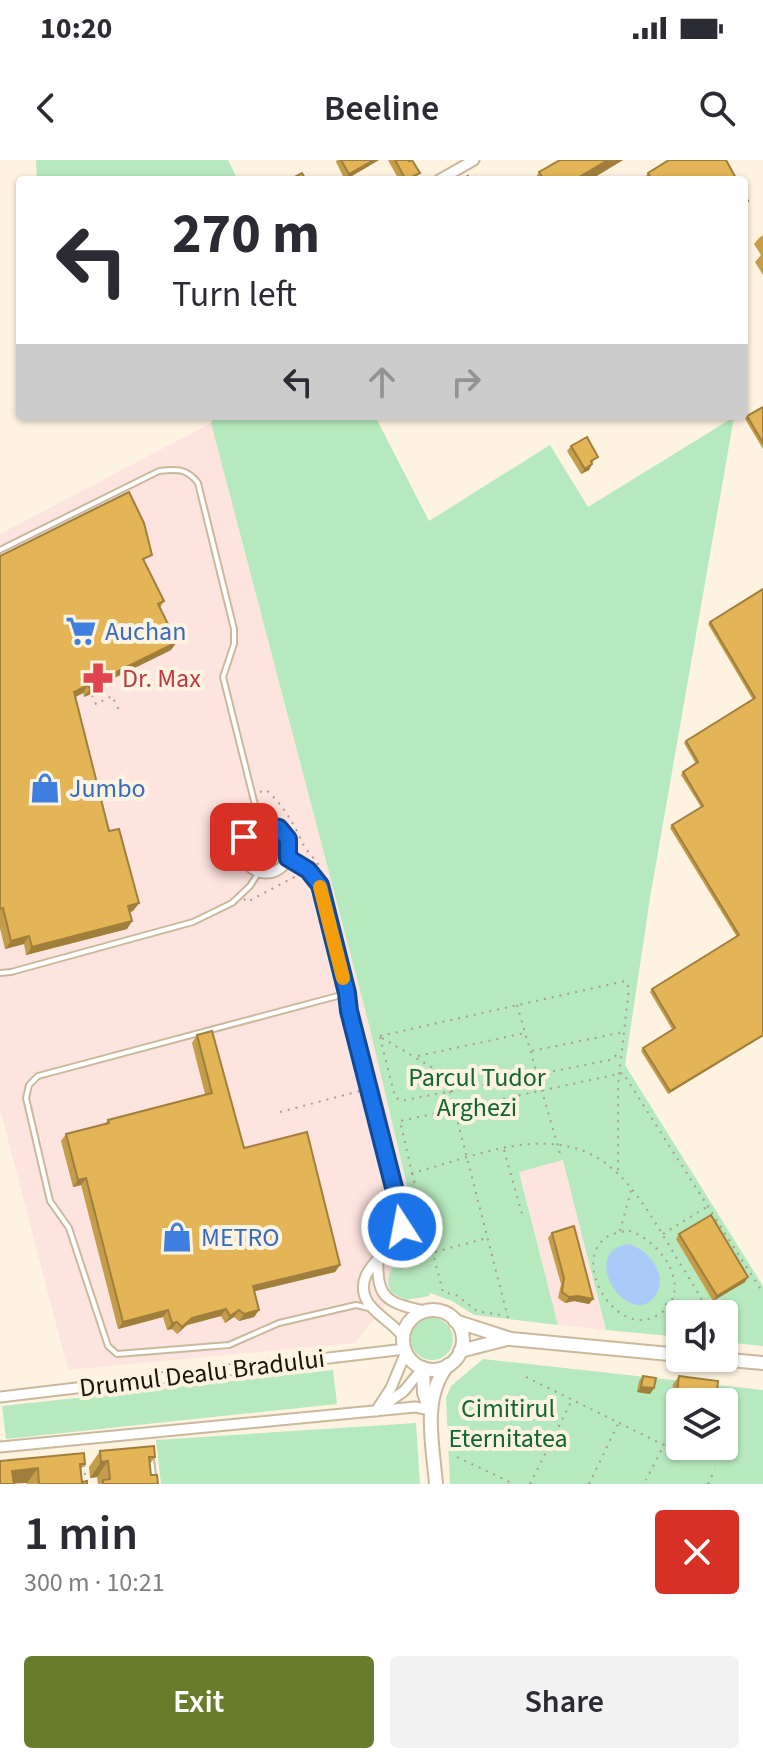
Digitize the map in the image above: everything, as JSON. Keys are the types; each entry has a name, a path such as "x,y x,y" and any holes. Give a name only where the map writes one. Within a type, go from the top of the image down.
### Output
{"main road":[{"path":"448,1365 436,1369 423,1368 414,1363 405,1346 410,1321 424,1311 438,1310 455,1321 511,1339 666,1354"},
{"path":"436,1484 431,1410 435,1386 460,1351 462,1335 455,1321"},
{"path":"460,1351 511,1339"},
{"path":"738,1361 763,1363"},
{"path":"423,1368 424,1393 431,1410"}],"street":[{"path":"446,176 474,160"},
{"path":"260,825 273,825 284,833 290,845 288,858 273,872 259,872 247,864 242,847 248,832 260,825"},
{"path":"288,858 308,870 320,885 402,1219 400,1232 369,1269 363,1283 366,1298 394,1325 405,1346 391,1388 376,1411"},
{"path":"378,1261 377,1282 384,1296 397,1304 424,1311"},
{"name":"Drumul Dealu Bradului","path":"0,1397 405,1346"},
{"path":"376,1411 404,1391 423,1368"},
{"path":"0,1447 149,1437 415,1407 431,1410"}],"lane":[{"path":"0,550 159,471 179,469 193,476 198,483 234,629 234,644 223,677 260,825"},
{"path":"0,973 193,922 227,907 241,896 259,872"},
{"path":"347,993 38,1076 29,1085 26,1098 50,1201 69,1228 112,1351 117,1354 229,1345 279,1323 331,1310 356,1305 377,1311"},
{"path":"150,1448 154,1484"}],"path":[{"path":"91,694 96,704 112,696 121,714"},
{"path":"241,896 247,902 320,865 304,846 302,836 273,796 266,790 252,794"},
{"path":"233,854 230,834 236,823 247,821 250,812"},
{"path":"380,1036 623,980 629,988 619,1073 618,1172"},
{"path":"517,1005 561,1157"},
{"path":"531,1052 624,1032"},
{"path":"417,1056 526,1033"},
{"path":"380,1036 417,1056 438,1073 450,1091 509,1322"},
{"path":"380,1036 396,1099 403,1101 610,1060 621,1051"},
{"path":"507,1316 481,1313 456,1295 443,1292 400,1121 619,1073 628,1078 763,1293"},
{"path":"280,1112 358,1092"},
{"path":"412,1173 526,1144 557,1144 591,1155 618,1172 632,1186 700,1300"},
{"path":"504,1149 522,1214"},
{"path":"620,1232 632,1186"},
{"path":"662,1234 708,1206"},
{"path":"666,1305 657,1316 638,1319 620,1313 604,1297 595,1279 595,1253 607,1237 629,1231 644,1237 664,1255 673,1282 668,1300"},
{"path":"432,1252 488,1238"},
{"path":"526,1377 664,1445 646,1480"},
{"path":"530,1484 572,1400"},
{"path":"589,1484 619,1423"},
{"path":"457,1457 514,1484"},
{"path":"84,1459 86,1484"},
{"path":"708,1484 715,1469"}],"shaded area":[{"path":"211,423 369,1025 426,1266 429,1293 391,1299 355,1343 68,1370 0,1109 0,534"},
{"path":"564,1160 606,1330 558,1325 519,1171"}],"green space":[{"path":"36,160 228,160 236,176 37,176"},
{"name":"Parcul Tudor Arghezi","path":"212,420 377,420 429,521 550,445 588,507 733,420 650,898 625,1065 763,1286 763,1346 738,1343 738,1300 666,1300 666,1336 606,1330 563,1160 519,1172 558,1325 474,1315 452,1301 430,1293 429,1296 406,1300 391,1292 389,1279 396,1263 400,1260 405,1270 417,1261 411,1252 419,1236 369,1025"},
{"path":"266,829 280,835 286,849 280,863 266,869 252,863 246,849 252,835"},
{"path":"432,1318 447,1324 453,1339 447,1354 432,1360 417,1354 411,1339 417,1324"},
{"name":"Cimitirul Eternitatea","path":"483,1359 763,1390 763,1484 450,1484 446,1398 451,1386"},
{"path":"333,1370 337,1404 6,1439 2,1406"},
{"path":"416,1423 420,1484 161,1484 156,1440"}],"water":[{"path":"627,1244 649,1257 658,1271 659,1288 645,1304 633,1304 622,1298 607,1274 607,1261 613,1251"}],"building":[{"path":"341,160 374,160 349,174"},
{"path":"395,160 412,160 420,173 404,176"},
{"path":"560,160 608,160 581,176 542,176 539,172"},
{"path":"669,160 726,160 735,176 650,176 648,173"},
{"path":"763,407 763,443 748,418"},
{"path":"587,437 598,457 585,469 571,446"},
{"path":"129,492 144,523 152,555 143,559 164,601 158,604 177,642 102,679 103,682 90,689 88,685 74,692 109,831 119,829 139,903 128,906 132,921 32,947 29,936 11,941 3,908 0,909 0,556"},
{"path":"763,589 763,1035 670,1091 643,1048 675,1028 652,989 739,935 672,825 703,806 683,772 698,762 686,741 755,698 710,622"},
{"name":"METRO","path":"212,1031 244,1148 307,1132 340,1265 253,1286 259,1310 244,1314 239,1310 230,1316 226,1309 192,1318 182,1327 177,1322 172,1323 168,1310 123,1322 86,1178 78,1180 66,1134 212,1093 197,1035"},
{"path":"711,1215 748,1277 717,1296 679,1234"},
{"path":"574,1226 593,1299 569,1297 562,1292 564,1278 552,1233"},
{"path":"643,1376 656,1378 654,1388 641,1387"},
{"path":"679,1376 718,1381 717,1388 678,1388"},
{"path":"154,1446 155,1457 149,1457 151,1475 157,1475 158,1484 103,1484 103,1480 110,1479 108,1461 101,1462 100,1451"},
{"path":"84,1453 85,1464 80,1464 82,1482 87,1481 87,1484 39,1484 38,1468 12,1471 14,1484 0,1484 0,1461"}],"slow traffic":[{"path":"320,887 343,978"}],"place":[{"name":"Auchan","path":"81,631"},
{"name":"Dr. Max","path":"98,678"},
{"name":"Jumbo","path":"45,788"},
{"name":"METRO","path":"177,1237"}],"route":[{"path":"244,837 260,825 279,828 290,845 288,858 308,870 320,885 402,1227"}]}
